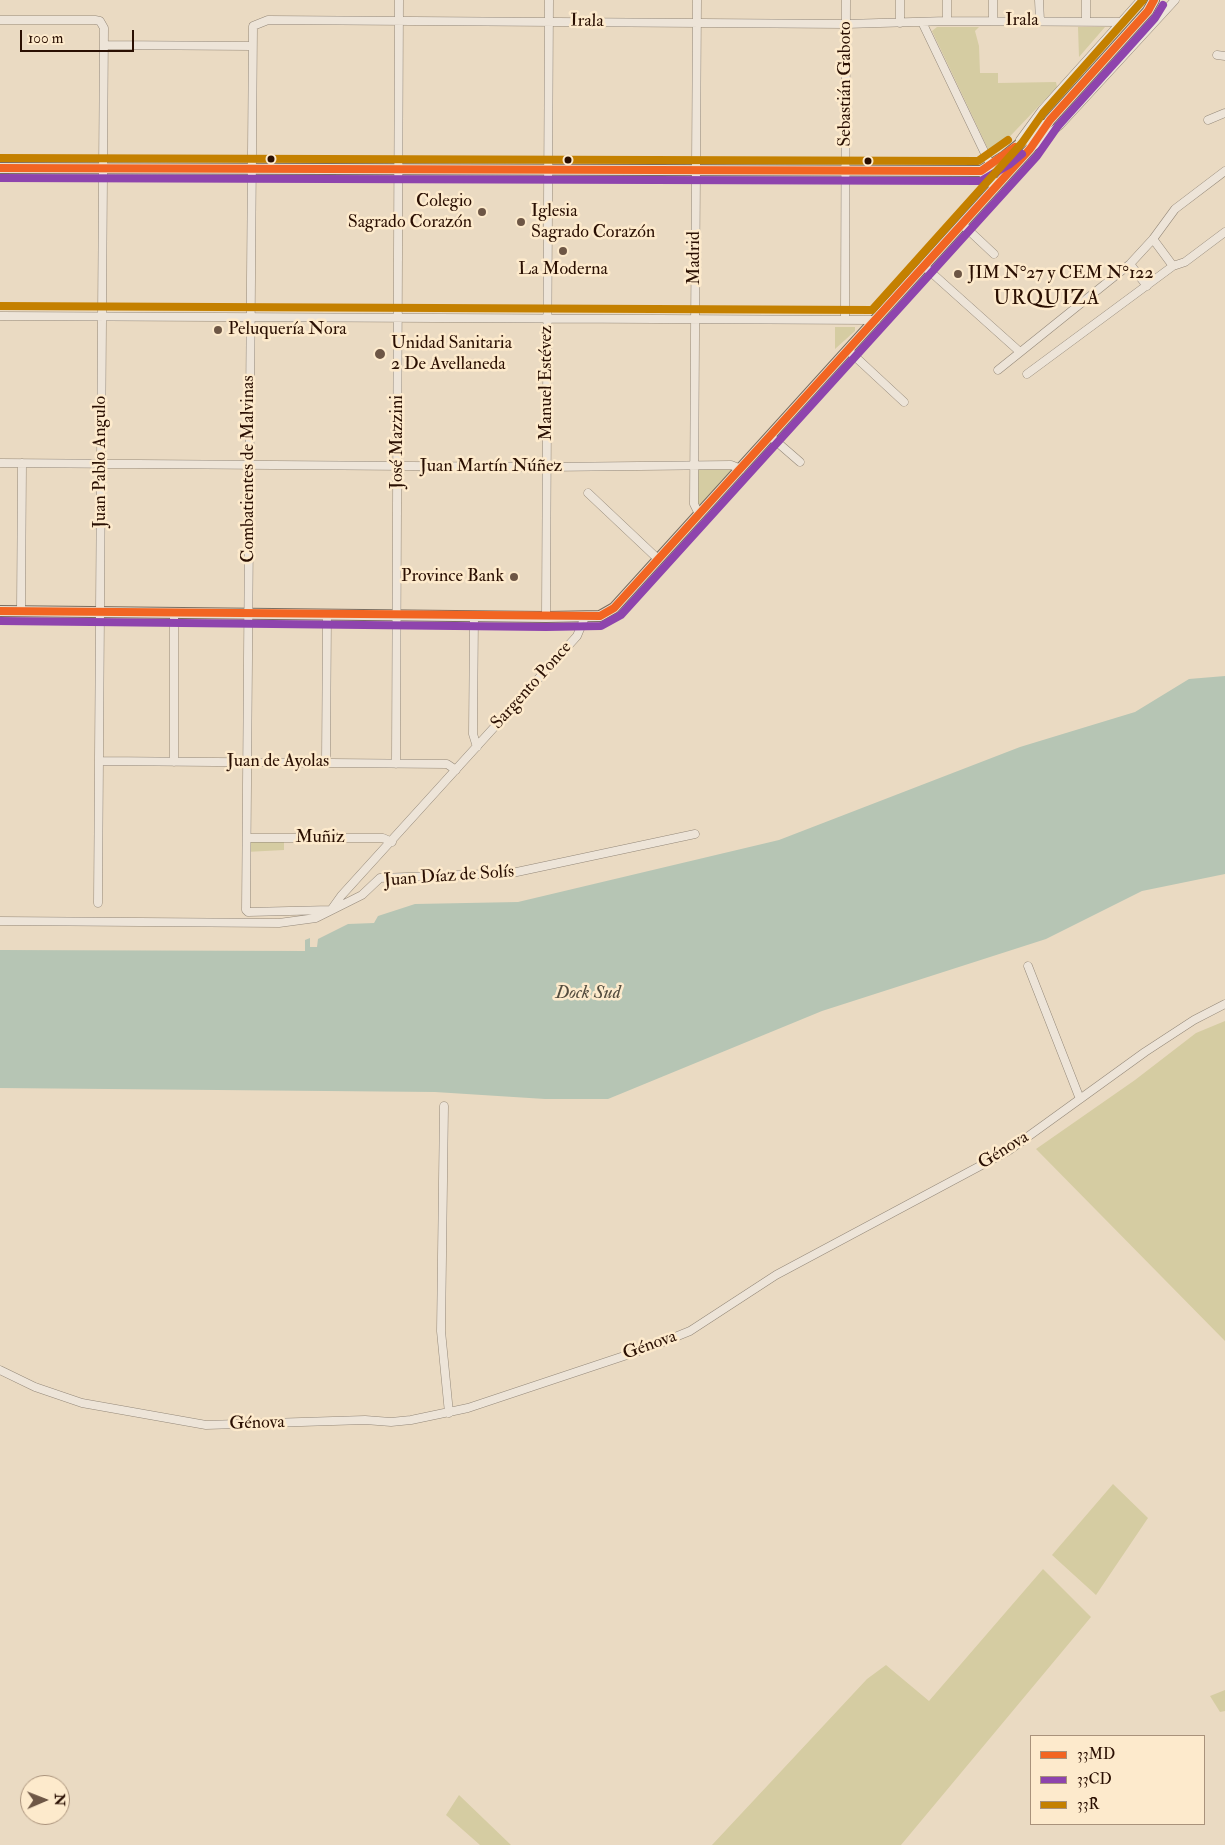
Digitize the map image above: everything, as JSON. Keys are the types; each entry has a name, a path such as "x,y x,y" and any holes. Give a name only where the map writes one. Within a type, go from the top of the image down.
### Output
{"main road":[{"path":"0,611 546,617 604,615 614,608 1030,149 1050,120 1148,10 1154,0"},
{"path":"1148,10 1162,0"},
{"path":"0,168 845,170 986,168 1050,120"},
{"path":"986,168 994,188"}],"street":[{"name":"José Mazzini","path":"396,764 399,0"},
{"name":"Manuel Estévez","path":"546,617 549,0"},
{"name":"Madrid","path":"697,0 694,504 699,514"},
{"name":"Sebastián Gaboto","path":"845,318 846,0"},
{"path":"900,0 900,23"},
{"path":"947,0 947,21"},
{"path":"993,0 993,21"},
{"path":"1039,0 1040,21"},
{"path":"1086,0 1086,22"},
{"path":"1016,146 1042,110 1141,0"},
{"path":"1030,149 1056,130 1175,0"},
{"name":"Juan Pablo Angulo","path":"0,20 100,21 104,28 98,903"},
{"name":"Irala","path":"253,26 268,20 846,24 947,21 1122,22"},
{"path":"922,22 986,168"},
{"name":"Combatientes de Malvinas","path":"253,26 246,910 248,912 331,910"},
{"path":"105,45 252,46"},
{"path":"1208,120 1225,113"},
{"path":"998,370 1130,264 1154,239 1174,209 1225,171"},
{"path":"962,224 994,254"},
{"path":"1027,374 1172,266 1185,262 1225,232"},
{"path":"1154,239 1172,266"},
{"path":"1130,264 1147,286"},
{"path":"924,266 1020,352"},
{"path":"0,316 845,318 876,320"},
{"path":"848,350 904,402"},
{"path":"770,436 800,462"},
{"name":"Juan Martín Núñez","path":"0,463 547,467 731,465 741,469"},
{"path":"21,611 22,463"},
{"path":"588,493 658,559"},
{"path":"174,613 174,762"},
{"path":"326,762 327,615"},
{"path":"474,616 473,734 477,747"},
{"name":"Sargento Ponce","path":"331,910 340,896 392,842 577,636 585,617"},
{"name":"Juan de Ayolas","path":"99,761 447,764 456,770"},
{"name":"Juan Díaz de Solís","path":"0,921 279,923 316,918 362,895 380,878 512,873 695,834"},
{"name":"Muñiz","path":"247,838 382,838 392,842"},
{"path":"1028,966 1080,1099"},
{"name":"Génova","path":"0,1370 35,1387 82,1403 206,1425 365,1420 391,1422 449,1413 491,1401 648,1348 690,1331 776,1275 995,1159 1178,1031 1225,1004"},
{"path":"444,1106 441,1331 449,1413"}],"shaded area":[{"path":"937,27 979,27 975,31 979,46 980,73 998,73 998,83 1056,82 1057,87 995,152 989,151 932,31"},
{"path":"1078,27 1105,27 1079,57"},
{"path":"835,327 855,327 855,331 835,349"},
{"path":"694,466 741,469 699,514 695,508"},
{"path":"247,838 284,838 284,850 246,852"},
{"path":"1225,1021 1225,1341 1036,1149 1135,1080 1196,1033"},
{"path":"1113,1484 1148,1518 1096,1595 1052,1555"},
{"path":"1043,1569 1091,1617 901,1845 712,1845 867,1679 886,1665 929,1701"},
{"path":"1225,1690 1225,1711 1220,1712 1210,1696"},
{"path":"459,1795 511,1845 480,1845 446,1815"}],"water":[{"name":"Dock Sud","path":"1225,676 1225,874 1142,891 1046,939 822,1011 608,1099 545,1099 435,1092 0,1088 0,950 305,951 305,940 310,938 310,947 317,947 318,939 348,924 374,923 378,916 415,904 518,902 779,840 1020,747 1135,712 1189,679"}],"transit line":[{"name":"33R","path":"0,306 872,310 1022,143 1043,113 1143,0"},
{"name":"33MD","path":"0,611 600,616 614,608 1030,149 1050,120 1148,11 1154,0"},
{"name":"33CD","path":"0,621 601,626 621,615 1037,156 1058,126 1155,18 1163,5"},
{"name":"33R","path":"0,158 978,161 1008,140"},
{"name":"33MD","path":"0,168 981,171 1015,147"},
{"name":"33CD","path":"0,178 981,181 1010,164 1022,154"}],"place":[{"name":"Colegio Sagrado Corazón","path":"482,212"},
{"name":"Iglesia Sagrado Corazón","path":"521,222"},
{"name":"La Moderna","path":"563,251"},
{"name":"JIM N°27 y CEM N°122","path":"958,274"},
{"name":"Peluquería Nora","path":"218,330"},
{"name":"Unidad Sanitaria 2 De Avellaneda","path":"380,354"},
{"name":"Province Bank","path":"514,577"}],"district":[{"name":"URQUIZA","path":"1047,300"}]}
